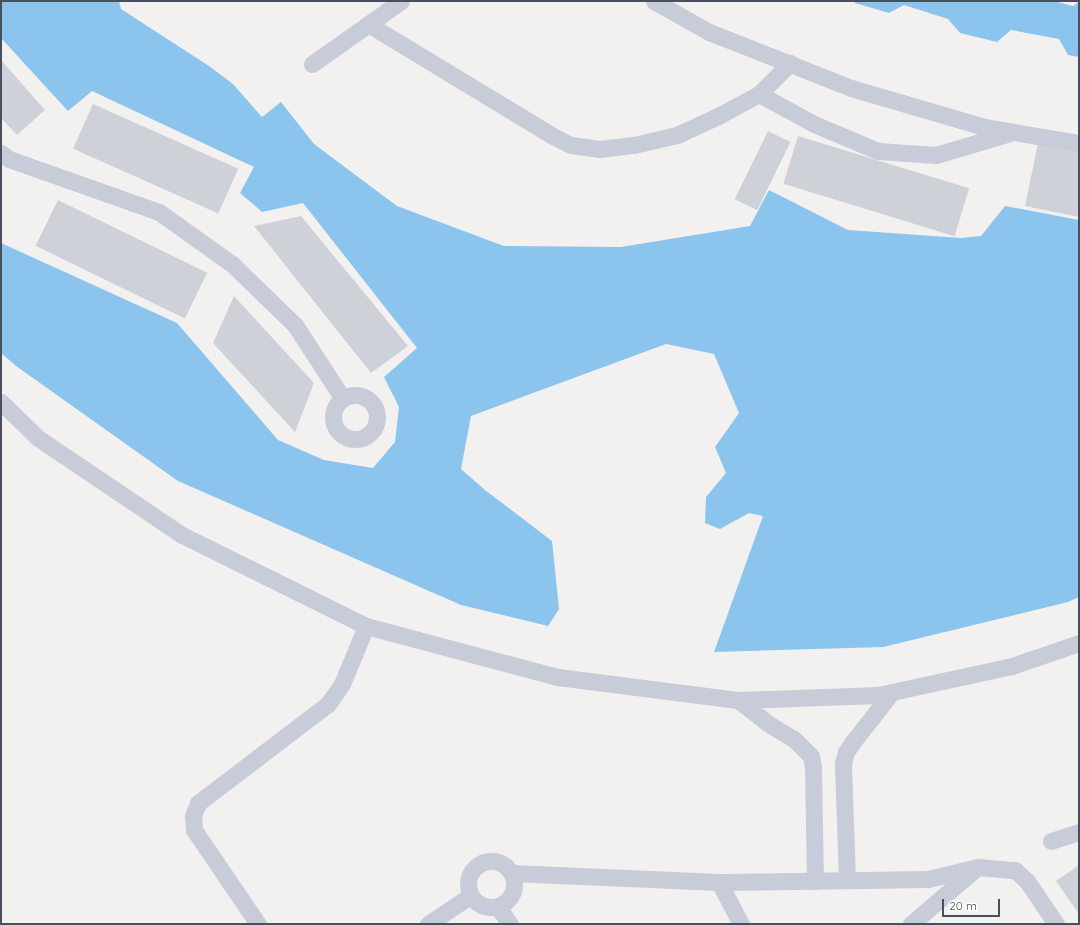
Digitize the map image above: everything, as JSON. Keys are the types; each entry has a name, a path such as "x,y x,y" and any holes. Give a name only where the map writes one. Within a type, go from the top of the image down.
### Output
{"street":[{"path":"312,64 401,1"},
{"path":"654,1 709,32 851,88 984,127 1079,142"},
{"path":"368,24 552,135 571,145 600,149 634,146 677,135 720,115 759,94 790,63"},
{"path":"759,94 814,124 878,151 936,155 1014,132"},
{"path":"1,153 9,159 160,212 232,264 295,325 342,397"},
{"path":"1,402 38,438 182,535 366,626 558,677 738,700 878,695 1012,666 1079,643"},
{"path":"258,924 194,830 193,816 198,803 328,704 342,684 366,626"},
{"path":"847,880 843,763 846,752 852,743 892,692"},
{"path":"738,700 767,724 794,739 811,756 813,767 816,881"},
{"path":"1051,841 1079,832"},
{"path":"492,861 500,862 512,873 514,881 511,897 498,907 482,906 475,902 470,896 468,880 471,872 480,864 492,861"},
{"path":"910,924 978,867"},
{"path":"512,873 719,882 928,879 978,867 1015,870 1027,881 1056,924"},
{"path":"719,882 741,924"},
{"path":"428,924 470,896"},
{"path":"498,907 510,924"}],"water":[{"path":"1,1 119,1 121,9 209,66 233,84 262,117 281,102 314,144 397,206 504,246 621,247 750,226 769,190 848,230 961,238 981,236 1005,206 1079,220 1079,597 1068,602 883,647 714,652 763,516 749,513 720,529 705,523 706,497 726,473 715,447 739,413 714,354 666,344 471,416 461,469 485,490 552,541 559,609 548,626 461,605 178,481 16,366 1,353 1,243 177,323 278,440 324,460 373,468 395,442 399,407 384,377 417,348 303,203 262,212 240,193 254,167 92,91 68,111 1,38"},
{"path":"855,1 1054,1 1073,6 1079,2 1079,57 1068,55 1059,39 1011,30 997,42 960,33 948,19 904,5 889,13 855,3"}],"building":[{"path":"1,60 45,110 17,135 1,118"},
{"path":"93,104 238,169 218,213 73,149"},
{"path":"768,131 790,142 757,210 735,199"},
{"path":"798,136 969,188 955,236 783,184"},
{"path":"1038,143 1079,151 1079,217 1025,206"},
{"path":"58,200 207,273 185,319 36,246"},
{"path":"301,216 408,346 371,373 254,226"},
{"path":"234,296 314,383 295,432 213,343"},
{"path":"1079,865 1079,914 1056,881"}]}
